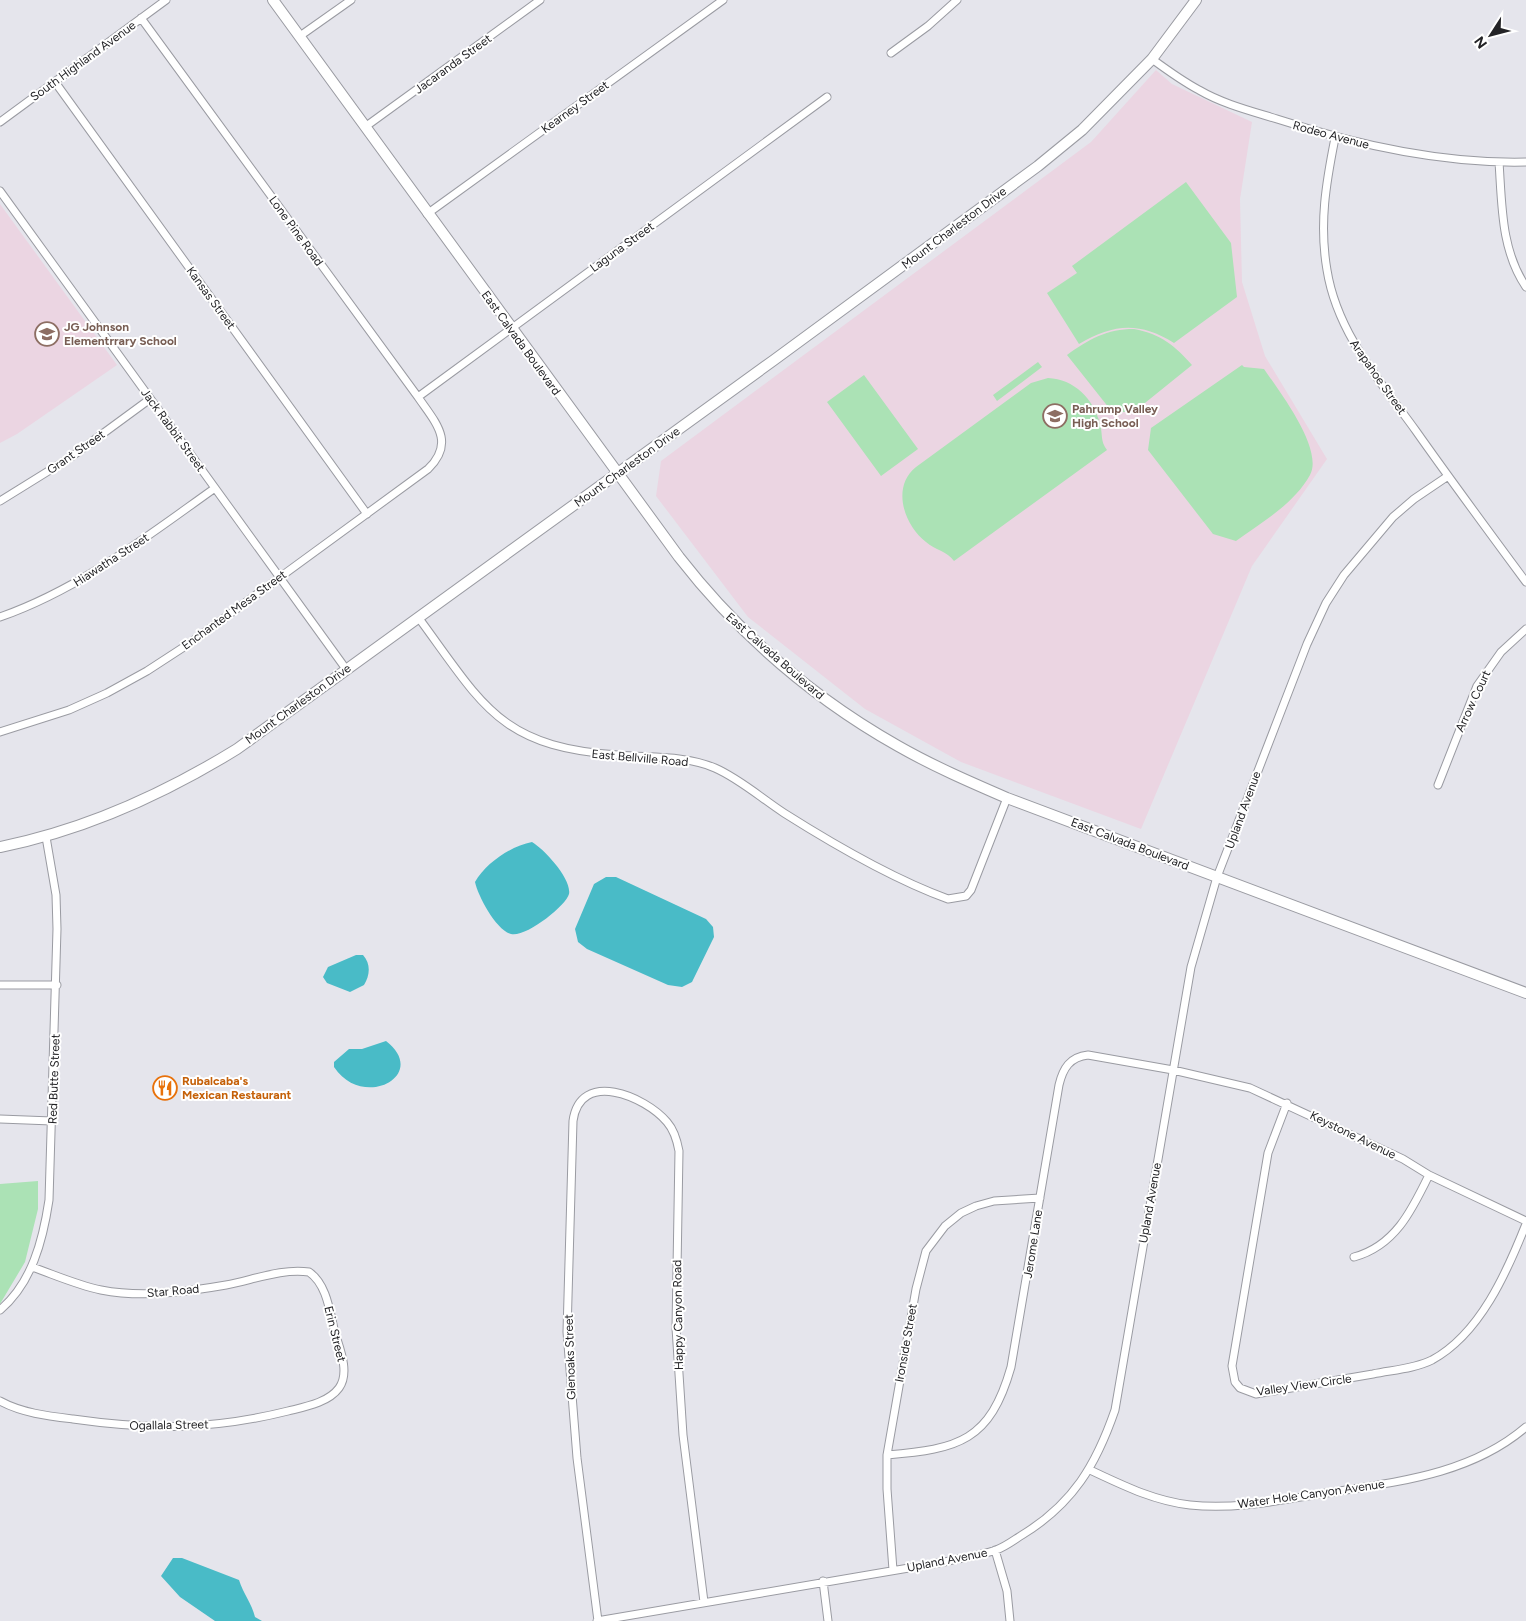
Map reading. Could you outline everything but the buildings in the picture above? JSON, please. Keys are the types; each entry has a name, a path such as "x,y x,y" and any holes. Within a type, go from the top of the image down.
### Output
{"main road":[{"name":"East Calvada Boulevard","path":"273,0 427,214 679,557 724,612 805,684 848,716 897,746 940,768 1007,798 1526,993"},
{"name":"Mount Charleston Drive","path":"0,847 46,836 116,812 197,773 237,749 1038,166 1082,130 1152,59 1196,0"}],"street":[{"name":"South Highland Avenue","path":"0,122 166,0"},
{"path":"300,36 351,0"},
{"name":"Jacaranda Street","path":"365,127 540,0"},
{"name":"Kearney Street","path":"427,214 723,0"},
{"path":"891,53 958,0"},
{"name":"Lone Pine Road","path":"141,18 418,397 438,426 443,448"},
{"name":"Rodeo Avenue","path":"1152,59 1173,75 1200,91 1237,107 1335,138 1398,151 1499,162 1526,162"},
{"name":"Kansas Street","path":"55,82 367,514"},
{"name":"Laguna Street","path":"418,397 827,97"},
{"name":"Arapahoe Street","path":"1335,138 1325,190 1323,216 1327,271 1334,300 1353,342 1526,582"},
{"path":"1499,162 1507,244 1514,266 1526,287"},
{"name":"Jack Rabbit Street","path":"0,191 346,669"},
{"name":"Grant Street","path":"0,501 71,457 150,399"},
{"name":"Enchanted Mesa Street","path":"0,732 68,710 107,693 147,672 428,469 437,461 443,448"},
{"name":"Upland Avenue","path":"597,1621 944,1562 995,1550 1052,1514 1073,1493 1090,1470 1103,1445 1115,1410 1191,967 1217,877 1307,644 1326,603 1349,569 1393,517 1414,499 1448,476"},
{"name":"Hiawatha Street","path":"0,617 62,591 89,576 215,488"},
{"name":"East Bellville Road","path":"418,617 487,708 516,730 536,740 580,753 673,759 714,767 738,780 843,849 948,899 966,896 971,890 1007,798"},
{"name":"Arrow Court","path":"1438,785 1477,686 1501,652 1526,629"},
{"name":"Red Butte Street","path":"0,1310 22,1284 32,1267 46,1224 57,984 56,895 46,836"},
{"path":"0,985 57,984"},
{"name":"Jerome Lane","path":"887,1455 931,1452 964,1440 979,1429 997,1406 1012,1367 1059,1085 1066,1065 1079,1056 1088,1055 1173,1070"},
{"name":"Keystone Avenue","path":"1173,1070 1228,1081 1287,1103 1403,1159 1429,1175 1526,1222"},
{"name":"Happy Canyon Road","path":"585,1096 599,1091 613,1092 638,1100 658,1112 676,1137 679,1150 676,1270 678,1358 683,1435 704,1602"},
{"name":"Glenoaks Street","path":"585,1096 574,1110 573,1121 567,1332 578,1468 597,1621"},
{"name":"Valley View Circle","path":"1287,1103 1268,1153 1232,1366 1235,1382 1247,1392 1256,1394 1413,1367 1440,1355 1464,1333 1478,1316 1515,1251 1526,1222"},
{"path":"0,1119 52,1121"},
{"path":"1354,1257 1371,1250 1401,1226 1411,1213 1429,1175"},
{"name":"Ironside Street","path":"893,1570 886,1489 887,1455 916,1289 930,1243 945,1226 962,1213 976,1206 994,1201 1040,1198"},
{"name":"Star Road","path":"32,1267 102,1290 137,1293 170,1293 300,1270 315,1276"},
{"name":"Erin Street","path":"315,1276 321,1284 343,1363 344,1377 335,1392"},
{"name":"Ogallala Street","path":"0,1401 25,1411 50,1416 125,1427 149,1428 224,1424 261,1418 307,1406 335,1392"},
{"name":"Water Hole Canyon Avenue","path":"1090,1470 1138,1492 1189,1505 1260,1504 1422,1477 1458,1467 1492,1451 1526,1427"},
{"path":"995,1550 1007,1591 1010,1621"},
{"path":"823,1582 828,1621"}],"shaded area":[{"name":"Pahrump Valley High School","path":"1156,70 1172,84 1252,122 1240,199 1242,282 1265,356 1327,459 1252,566 1141,829 961,762 865,709 748,617 656,496 661,461 1091,142"},
{"name":"JG Johnson Elementrrary School","path":"0,204 117,365 17,434 0,443"}],"green space":[{"path":"1186,182 1231,243 1237,297 1174,343 1149,331 1138,328 1126,328 1103,332 1079,344 1047,293 1077,273 1072,266"},
{"path":"1124,329 1134,329 1152,334 1167,342 1192,365 1135,411 1113,413 1067,355 1099,336"},
{"path":"1038,362 1042,367 997,401 993,395"},
{"path":"1242,365 1244,367 1264,369 1298,420 1306,436 1313,464 1310,475 1286,504 1236,541 1213,534 1148,450 1151,428"},
{"path":"864,375 918,449 881,476 827,402"},
{"path":"1048,378 1057,379 1074,386 1088,399 1097,415 1102,441 1107,450 954,561 948,555 926,542 912,526 903,506 902,495 908,475 916,467 1031,383"},
{"path":"38,1181 38,1209 25,1262 0,1304 0,1184"}],"water":[{"path":"532,842 550,858 562,873 569,888 569,894 561,906 544,920 526,931 511,934 499,926 494,919 484,904 475,882 486,868 500,856 516,847"},
{"path":"606,877 616,877 706,919 713,927 714,937 692,982 682,987 668,985 587,949 578,942 575,929 594,884"},
{"path":"356,955 363,955 366,958 368,977 364,985 350,992 327,983 323,977 328,967"},
{"path":"386,1041 398,1054 401,1066 397,1076 387,1083 375,1087 361,1086 346,1080 334,1067 334,1062 349,1049 362,1049"},
{"path":"173,1558 182,1558 239,1580 255,1617 262,1621 215,1621 180,1597 161,1576"}],"place":[{"name":"JG Johnson Elementrrary School","path":"47,334"},
{"name":"Pahrump Valley High School","path":"1055,416"},
{"name":"Rubalcaba's Mexican Restaurant","path":"165,1088"}]}
